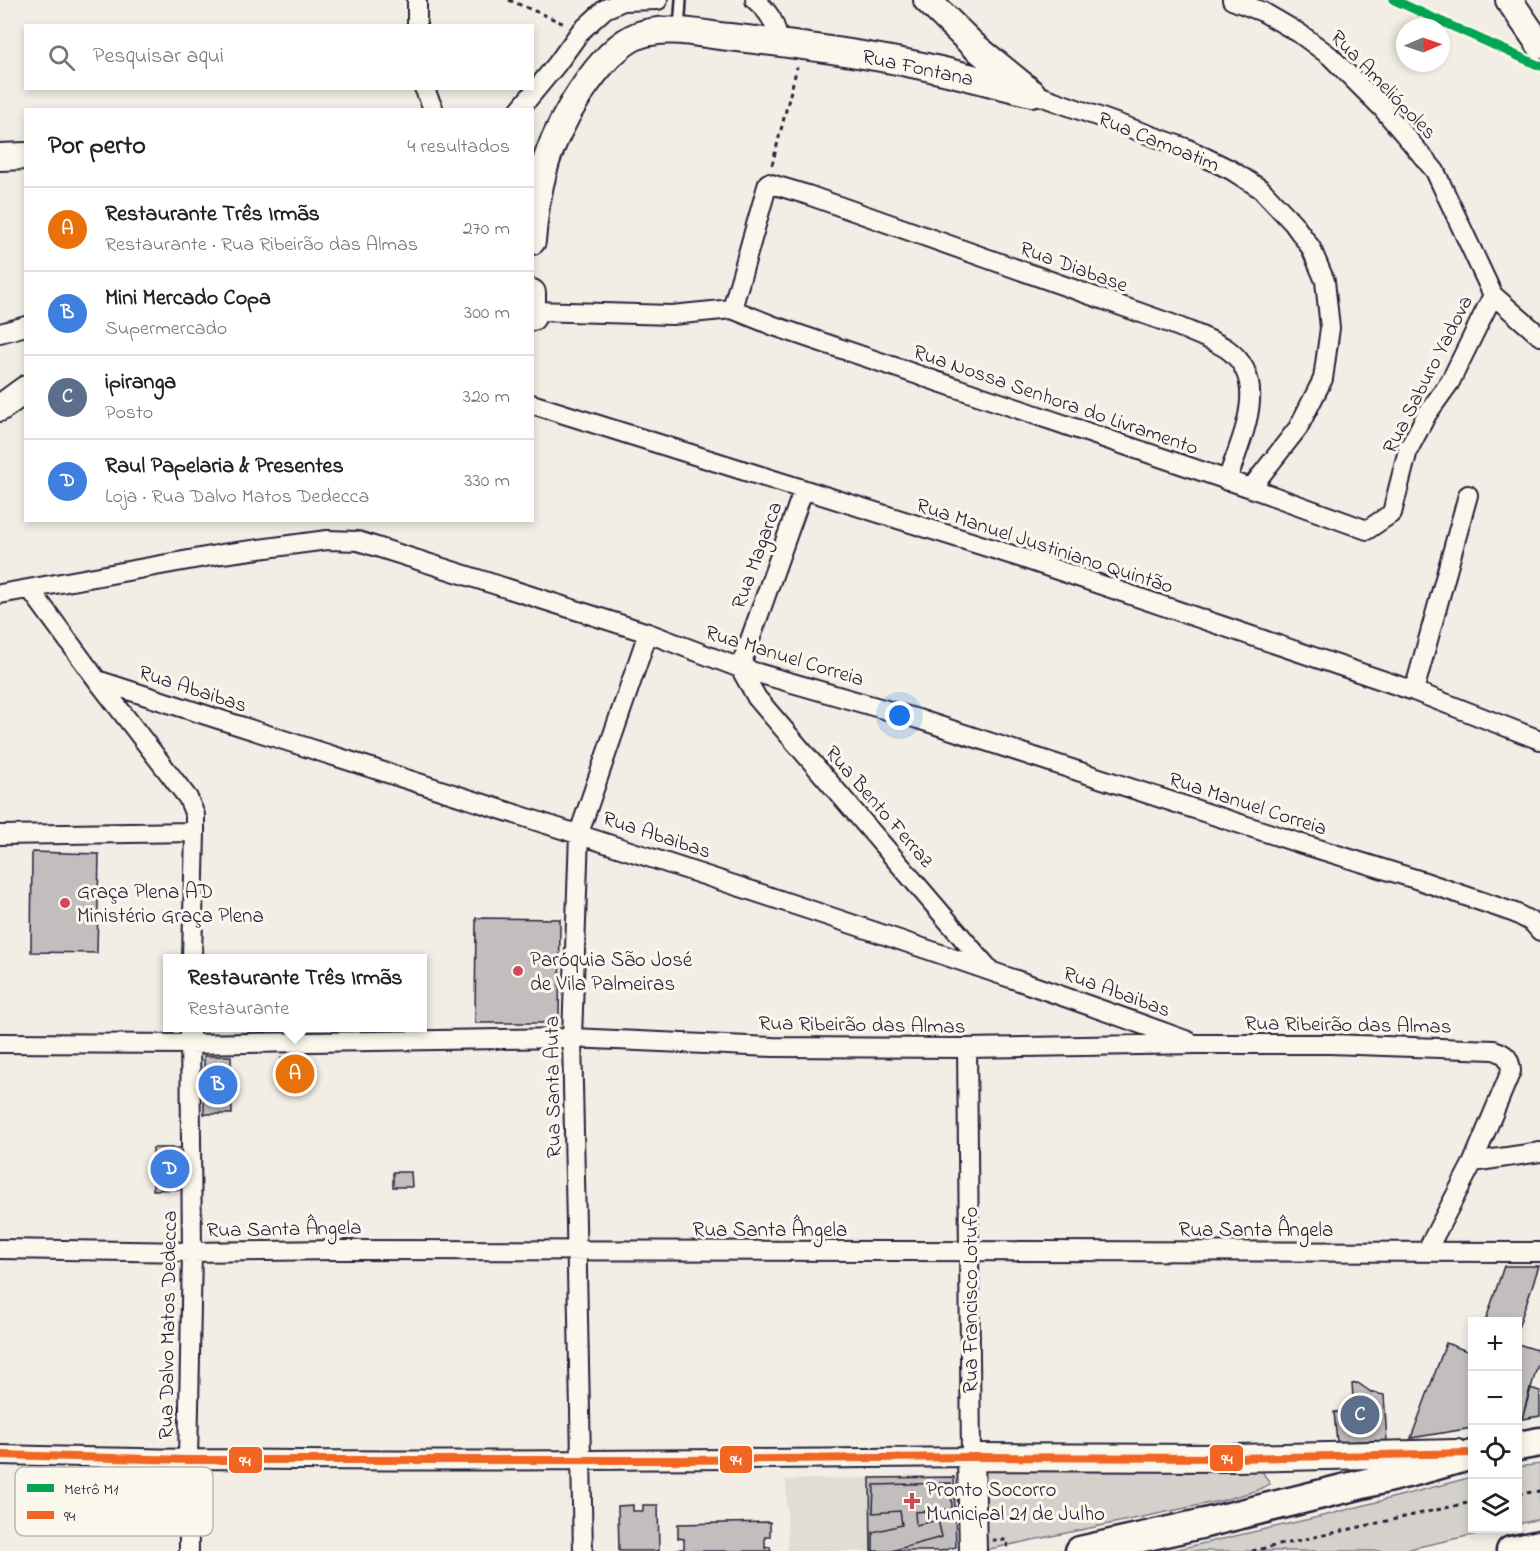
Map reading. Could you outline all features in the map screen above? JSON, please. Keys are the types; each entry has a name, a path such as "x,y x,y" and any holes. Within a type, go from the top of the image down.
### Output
{"main road":[{"path":"1522,1445 1540,1442"},
{"path":"1080,1551 1205,1523 1415,1471 1468,1455"},
{"path":"1511,1551 1540,1545"}],"street":[{"path":"417,0 417,24"},
{"path":"521,108 580,32 605,9 623,1 658,0"},
{"path":"755,0 768,11 790,44"},
{"name":"Rua Camoatim","path":"927,0 973,45 1032,93 1186,148 1231,170 1261,189 1293,223 1311,248 1324,281 1330,328 1323,379 1298,428 1251,488"},
{"name":"Rua Ameliópoles","path":"1232,0 1263,12 1330,56 1382,108 1435,171 1493,295"},
{"path":"1509,0 1540,45"},
{"name":"Rua Fontana","path":"534,212 544,166 566,116 593,75 618,46 639,35 665,30 790,44 918,65 1032,93"},
{"path":"425,90 433,108"},
{"path":"0,157 24,156"},
{"path":"534,307 672,315 732,309 768,183"},
{"name":"Rua Diabase","path":"768,183 1172,324 1227,349 1242,365 1250,383 1251,405 1227,481"},
{"path":"1493,295 1540,336"},
{"name":"Rua Saburo Yadova","path":"1366,530 1392,513 1408,450 1427,414 1449,382 1493,295"},
{"name":"Rua Nossa Senhora do Livramento","path":"732,309 774,326 1251,488 1366,530"},
{"path":"0,333 24,327"},
{"path":"0,408 24,390"},
{"name":"Rua Manuel Justiniano Quintão","path":"534,405 1022,558 1414,691 1540,740"},
{"name":"Rua Magarca","path":"740,668 803,491"},
{"path":"1414,691 1468,495"},
{"name":"Rua Manuel Correia","path":"0,594 222,554 343,540 357,541 648,633 740,668 918,719 1422,881 1515,914 1532,922 1540,931"},
{"path":"30,589 189,798 195,815 192,954"},
{"name":"Rua Santa Auta","path":"583,1551 572,1038 579,833 648,633"},
{"name":"Rua Bento Ferraz","path":"740,668 757,698 991,970"},
{"name":"Rua Abaibas","path":"97,680 579,833 991,970 1198,1044"},
{"path":"0,835 195,832"},
{"name":"Rua Ribeirão das Almas","path":"0,1043 190,1036 572,1038 772,1047 967,1048 1330,1044 1494,1050 1502,1053 1510,1062 1511,1071 1473,1162 1426,1252"},
{"name":"Rua Dalvo Matos Dedecca","path":"188,1467 192,1252 190,1036"},
{"name":"Rua Francisco Lotufo","path":"967,1048 973,1551"},
{"path":"1473,1162 1540,1152"},
{"name":"Rua Santa Ângela","path":"0,1249 192,1252 334,1250 1540,1252"},
{"path":"0,1455 188,1460 581,1460 1226,1458 1468,1454"},
{"name":"Rua Dalvo Matos Dedecca","path":"189,1536 189,1551"}],"lane":[{"path":"679,32 681,0"}],"path":[{"path":"509,0 580,32"},
{"path":"768,183 790,44"},
{"path":"1522,1493 1540,1491"},
{"path":"1252,1551 1468,1503"}],"shaded area":[{"path":"982,1463 1188,1472 1262,1471 1270,1484 1224,1500 985,1550"},
{"path":"1540,1464 1540,1519 1522,1523 1522,1479 1522,1466"},
{"path":"870,1478 871,1551 788,1551 786,1480"},
{"path":"1468,1478 1468,1533 1481,1533 1400,1551 1170,1551 1327,1515"}],"building":[{"name":"Graça Plena AD Ministério Graça Plena","path":"32,852 99,854 97,953 31,952"},
{"name":"Paróquia São José de Vila Palmeiras","path":"476,918 560,919 559,1023 475,1023"},
{"path":"204,1056 231,1056 232,1114 204,1114"},
{"path":"308,1057 309,1089 282,1089 281,1058"},
{"path":"153,1148 186,1148 187,1189 153,1190"},
{"path":"393,1172 411,1172 412,1187 393,1187"},
{"path":"1504,1266 1539,1266 1522,1317 1487,1317"},
{"path":"1446,1343 1468,1351 1468,1429 1411,1438"},
{"path":"1522,1345 1540,1351 1522,1419"},
{"path":"1358,1383 1371,1392 1384,1395 1387,1441 1337,1442 1334,1412 1354,1411 1352,1384"},
{"path":"1530,1388 1540,1391 1540,1416 1522,1419"},
{"name":"Pronto Socorro Municipal 21 de Julho","path":"954,1477 956,1547 941,1551 871,1551 870,1478"},
{"path":"951,1483 952,1509 915,1512 916,1525 938,1520 942,1537 891,1551 873,1551 873,1532 902,1525 900,1511 873,1513 874,1485"},
{"path":"633,1505 633,1511 643,1511 643,1505 658,1505 659,1551 619,1551 618,1506"},
{"path":"770,1522 770,1537 765,1537 765,1548 770,1547 771,1551 678,1551 678,1549 684,1549 684,1539 678,1538 678,1524"}],"metro line":[{"name":"M1","path":"1394,0 1540,66"}],"transit line":[{"name":"94","path":"0,1455 188,1460 680,1460 971,1457 1237,1458 1468,1453"}],"place":[{"name":"Graça Plena AD Ministério Graça Plena","path":"65,903"},
{"name":"Paróquia São José de Vila Palmeiras","path":"518,971"},
{"name":"Restaurante Três Irmãs","path":"295,1074"},
{"name":"Mini Mercado Copa","path":"218,1085"},
{"name":"Raul Papelaria & Presentes","path":"170,1169"},
{"name":"ipiranga","path":"1360,1415"},
{"name":"Pronto Socorro Municipal 21 de Julho","path":"912,1501"}]}
